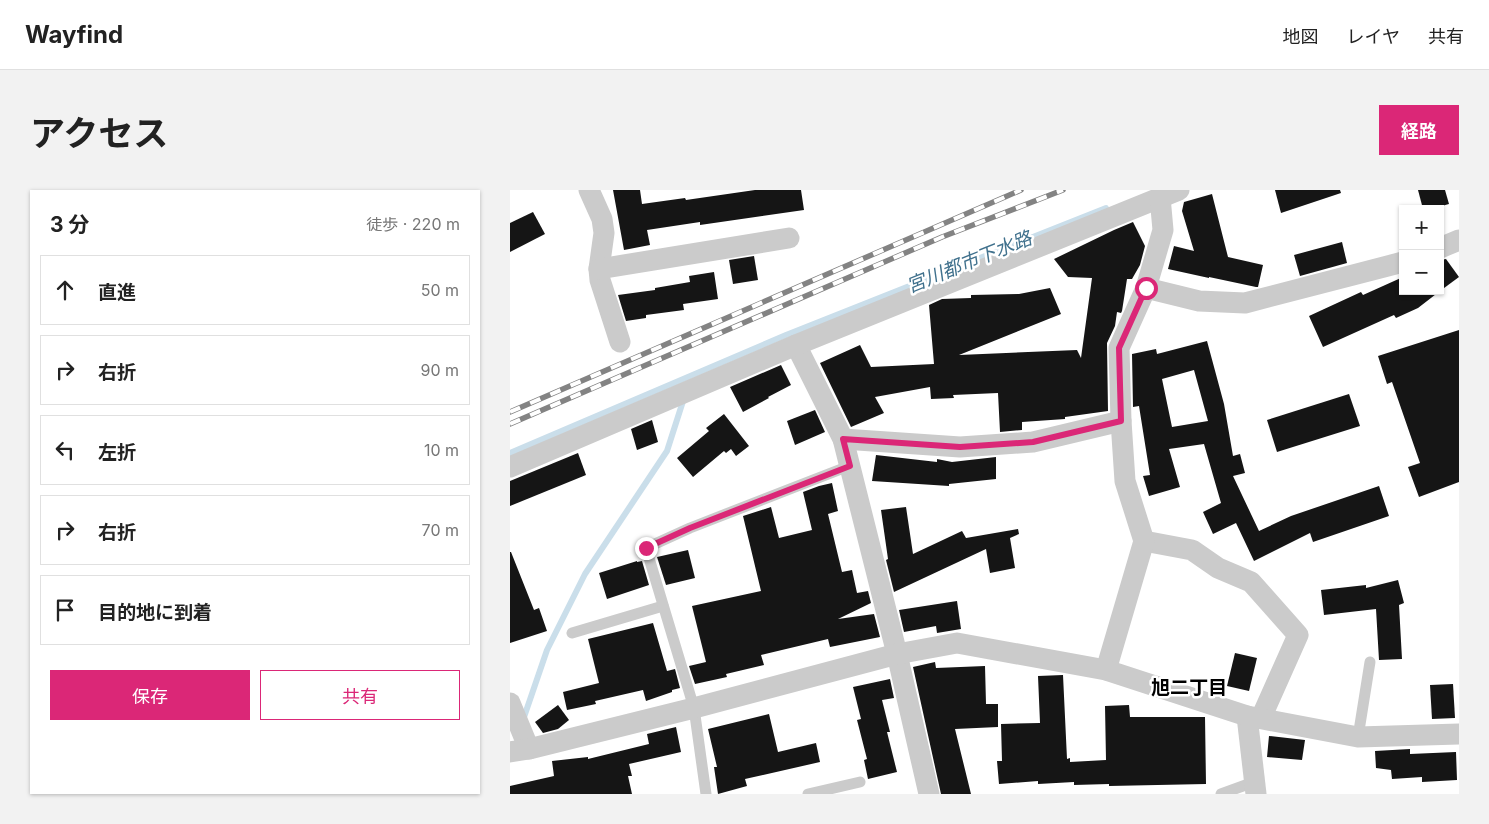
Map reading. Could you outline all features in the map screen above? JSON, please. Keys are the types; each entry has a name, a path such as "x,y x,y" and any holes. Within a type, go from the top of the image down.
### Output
{"street":[{"path":"589,190 602,219 604,234 598,269 600,280 620,342"},
{"path":"1106,670 1144,541 1125,481 1119,348 1146,288 1163,230 1170,194"},
{"path":"510,467 796,345 1170,194"},
{"path":"598,269 789,238"},
{"path":"1444,246 1459,240"},
{"path":"1146,288 1199,301 1245,303 1399,263"},
{"path":"796,345 843,439 930,794"},
{"path":"843,439 960,447 1024,443 1121,421"},
{"path":"1144,541 1192,550 1218,568 1250,582 1298,635 1254,717 1255,788"},
{"path":"510,703 519,751 694,708 897,654 957,643 1106,670 1254,717 1358,737 1459,734"}],"lane":[{"path":"706,794 694,708 646,548 690,528 850,466"},
{"path":"572,633 663,606"},
{"path":"1358,737 1370,662"},
{"path":"808,794 860,782"},
{"path":"1221,794 1255,788"}],"building":[{"path":"613,190 640,190 642,204 755,190 801,190 804,210 700,225 700,222 647,230 650,245 624,250"},
{"path":"1275,190 1340,190 1341,193 1281,213"},
{"path":"1418,190 1445,190 1449,204 1422,205"},
{"path":"1212,194 1228,257 1263,265 1258,287 1168,269 1174,246 1194,251 1182,211 1184,202"},
{"path":"533,212 545,234 510,252 510,223"},
{"path":"1133,222 1145,246 1140,265 1132,279 1127,279 1122,311 1121,313 1117,312 1115,326 1107,343 1108,411 1065,417 1065,419 1022,422 1022,430 1000,432 998,393 953,395 954,398 931,399 930,387 875,397 884,413 851,427 820,363 860,345 871,367 934,364 929,305 942,299 971,298 971,295 1019,294 1050,288 1061,314 959,355 1077,350 1081,358 1092,278 1068,277 1054,259"},
{"path":"1342,242 1347,263 1300,276 1294,255"},
{"path":"754,256 758,280 733,284 729,260"},
{"path":"1444,259 1446,259 1459,277 1444,288"},
{"path":"714,272 718,299 683,304 684,310 646,315 646,318 626,321 618,295 655,290 655,288 690,282 689,276"},
{"path":"1399,279 1399,295 1435,295 1418,308 1396,318 1394,315 1323,347 1309,316 1361,292 1363,295"},
{"path":"1459,330 1459,482 1419,497 1408,467 1420,463 1392,382 1387,384 1378,356"},
{"path":"1207,341 1224,404 1233,456 1240,454 1245,473 1233,476 1259,531 1291,516 1379,486 1389,516 1313,542 1310,533 1254,561 1236,523 1213,534 1203,512 1221,503 1204,444 1169,449 1180,487 1149,496 1143,476 1150,475 1139,406 1133,407 1132,354 1156,349 1157,354","holes":["1194,370 1208,421 1172,427 1162,379"]},
{"path":"781,365 791,385 743,412 730,387"},
{"path":"1349,394 1360,426 1277,452 1267,420"},
{"path":"815,410 825,432 795,445 787,421"},
{"path":"724,414 749,446 736,456 731,449 726,453 724,451 693,477 677,458 709,431 706,428"},
{"path":"652,420 658,442 637,450 631,429"},
{"path":"578,453 586,475 510,506 510,481"},
{"path":"876,455 937,462 937,459 952,462 996,457 996,479 949,484 949,486 872,481"},
{"path":"832,483 838,511 828,514 842,572 852,570 857,593 868,591 871,603 838,619 874,614 880,637 830,647 828,639 761,655 764,665 726,674 727,677 695,684 689,666 706,662 692,606 761,591 743,516 771,507 779,538 812,530 803,492"},
{"path":"906,507 913,554 962,531 966,538 1018,529 1019,534 1010,538 1015,568 990,573 986,549 894,592 886,560 888,559 881,510"},
{"path":"688,550 695,578 666,585 657,557"},
{"path":"510,552 534,610 539,608 547,631 510,643"},
{"path":"642,561 649,585 607,599 599,573"},
{"path":"1398,580 1404,603 1399,605 1402,659 1379,660 1376,609 1324,615 1321,590 1366,585 1366,588"},
{"path":"957,601 961,629 937,633 936,626 904,632 899,610"},
{"path":"653,623 667,671 675,669 680,688 646,701 643,690 595,701 596,704 567,710 563,692 599,683 588,639"},
{"path":"1235,653 1257,658 1249,691 1227,686"},
{"path":"935,662 936,668 985,666 986,704 998,704 998,727 955,729 971,794 941,794 913,667"},
{"path":"1063,675 1067,759 1070,758 1070,762 1106,760 1105,706 1129,705 1130,717 1205,717 1206,784 1109,786 1109,784 1074,785 1074,782 1038,784 1038,781 999,784 997,761 1002,761 1001,724 1040,723 1038,676"},
{"path":"890,679 894,698 882,700 890,732 887,732 897,772 868,779 864,760 867,759 857,720 861,719 853,687"},
{"path":"1453,684 1455,718 1432,719 1430,685"},
{"path":"558,705 569,720 558,729 543,733 535,722"},
{"path":"769,714 778,752 816,743 820,762 745,779 747,786 718,794 714,767 717,767 708,729"},
{"path":"676,727 681,752 629,764 632,776 628,776 632,794 510,794 510,786 554,776 552,761 588,757 588,759 649,744 647,734"},
{"path":"1269,736 1305,740 1302,760 1267,757"},
{"path":"1410,749 1410,754 1456,752 1457,780 1422,782 1422,777 1392,779 1391,770 1376,768 1375,751"}],"waterway":[{"name":"宮川都市下水路","path":"510,453 786,335 1106,208"},
{"path":"523,720 547,650 585,574 667,451 684,398"}],"railway":[{"path":"510,412 1021,190"},
{"path":"510,424 942,237 1063,190"}],"district":[{"name":"旭二丁目","path":"1189,687"}],"route":[{"path":"646,548 690,528 850,466 843,439 960,447 1033,442 1121,421 1119,348 1146,288"}]}
